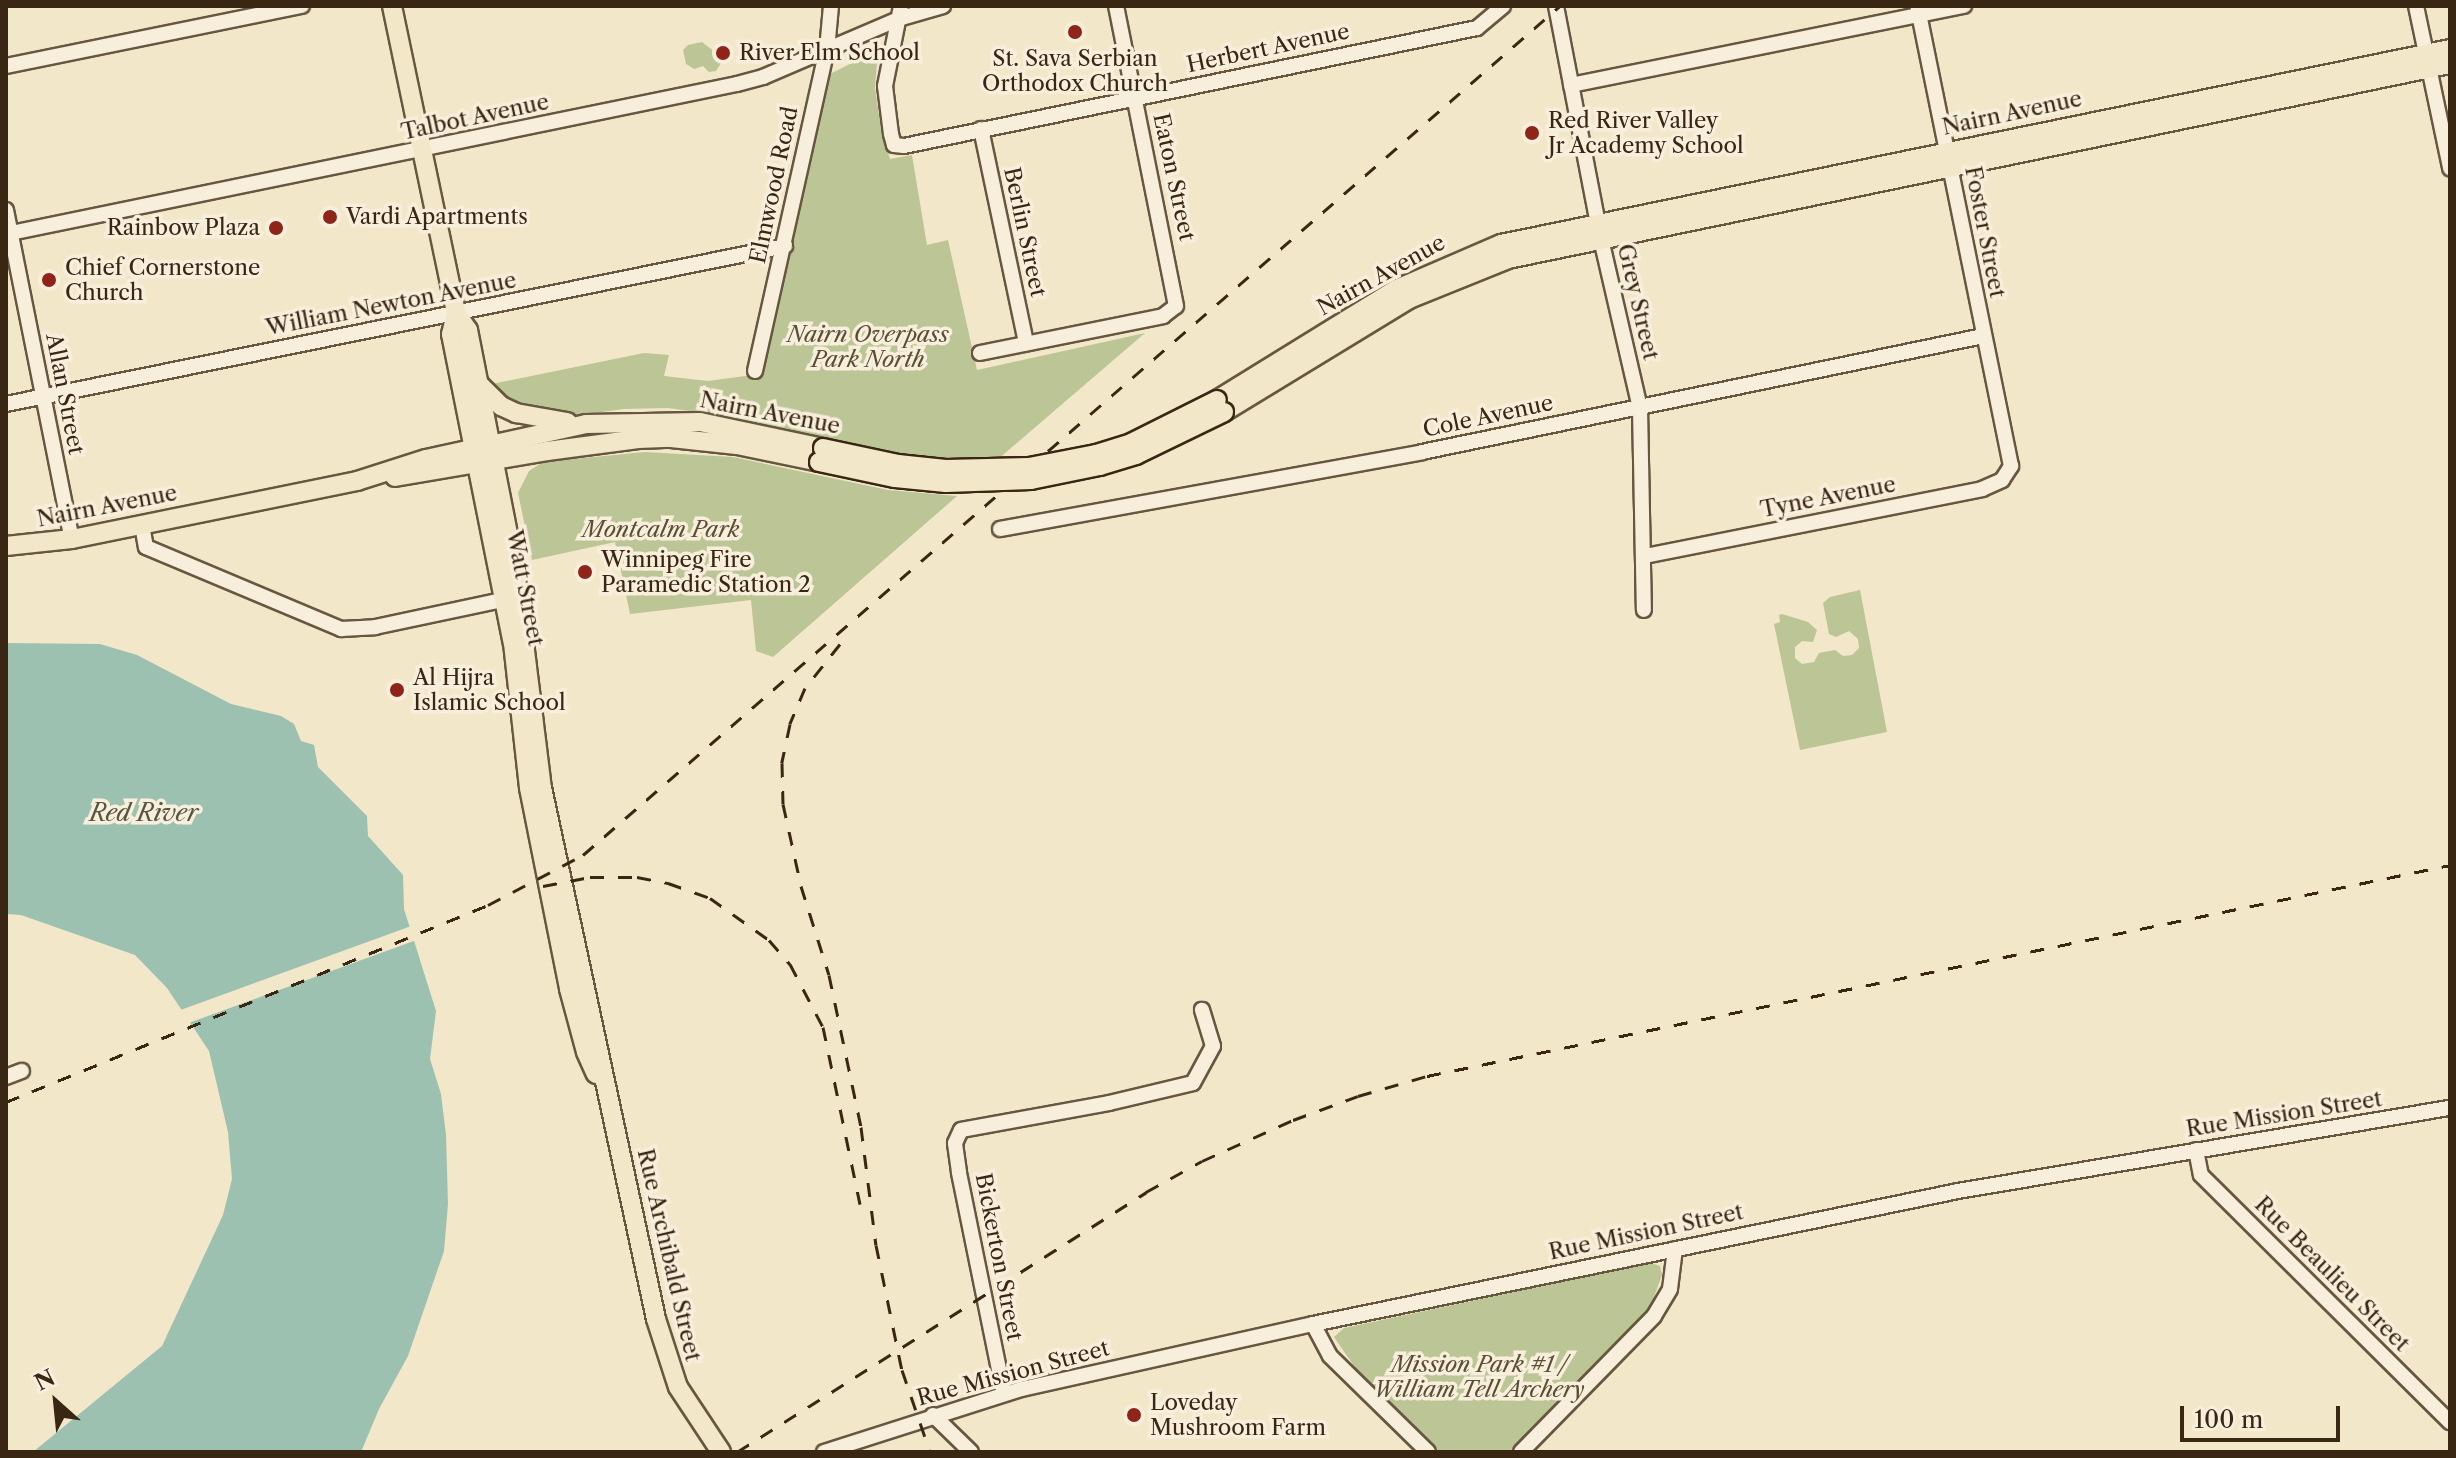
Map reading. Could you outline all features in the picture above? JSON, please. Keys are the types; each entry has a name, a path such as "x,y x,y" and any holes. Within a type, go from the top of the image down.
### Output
{"main road":[{"name":"Watt Street","path":"392,6 456,313 468,330 478,382 483,455 504,511 529,788 552,870"},
{"name":"Nairn Avenue","path":"2052,138 2129,130 2228,103 2427,61 2450,49"},
{"name":"Nairn Avenue","path":"2427,61 2450,64"},
{"name":"Nairn Avenue","path":"1600,230 1735,195 1823,184 2052,138 2143,110 2228,103"},
{"path":"2129,130 2143,110"},
{"name":"Nairn Avenue","path":"483,455 671,438 946,469 1029,467 1072,460 1131,443 1221,406 1377,300 1435,270 1501,244 1720,214 1823,184"},
{"path":"1720,214 1735,195"},
{"name":"Watt Street","path":"456,313 451,334 483,455 512,598"},
{"path":"478,382 501,406 531,419 586,424"},
{"name":"Nairn Avenue","path":"6,546 72,539 483,455 586,424 700,422 821,455"},
{"path":"504,511 508,484 518,466 547,451"},
{"name":"Rue Archibald Street","path":"552,870 610,1103 665,1356 690,1411 721,1452"}],"street":[{"path":"6,66 302,6"},
{"name":"Elmwood Road","path":"755,371 827,50 831,6"},
{"name":"Talbot Avenue","path":"8,234 737,84 827,50 900,13 943,6"},
{"name":"Eaton Street","path":"1026,343 1163,316 1175,309 1176,300 1116,6"},
{"name":"Herbert Avenue","path":"900,13 885,86 894,145 1477,28 1503,6"},
{"name":"Grey Street","path":"1556,6 1600,230 1640,408 1644,610"},
{"path":"1571,85 1918,11 1964,6"},
{"path":"2416,6 2450,168"},
{"name":"Foster Street","path":"1918,11 2011,466"},
{"name":"Berlin Street","path":"981,129 1026,343"},
{"name":"Allan Street","path":"6,210 8,234 72,539"},
{"name":"William Newton Avenue","path":"6,404 785,246"},
{"name":"Cole Avenue","path":"1000,529 1422,452 1983,336"},
{"path":"980,353 1026,343"},
{"name":"Tyne Avenue","path":"1645,556 1982,489 2002,480 2011,466"},
{"path":"142,525 146,547 341,629 375,627 512,598"},
{"name":"Bickerton Street","path":"1004,1394 959,1172 955,1143 961,1130 1109,1103 1193,1083 1213,1046 1202,1010"},
{"path":"6,1077 22,1071"},
{"name":"Rue Mission Street","path":"824,1452 1004,1394 1313,1324 1973,1188 2450,1108"},
{"name":"Rue Beaulieu Street","path":"2196,1150 2201,1175 2450,1422"},
{"path":"1521,1452 1654,1316 1670,1289 1675,1249"},
{"path":"1313,1324 1330,1356 1428,1452"},
{"path":"933,1415 971,1452"},
{"name":"Rue Mission Street","path":"848,1452 860,1440"}],"green space":[{"path":"702,42 720,56 721,63 716,71 709,72 703,66 694,69 686,64 683,50 688,45"},
{"name":"Nairn Overpass Park North","path":"878,50 875,88 881,129 890,159 912,155 927,245 948,240 977,370 1145,333 997,460 913,458 712,414 668,408 624,409 579,415 546,413 499,395 492,384 644,353 669,355 664,376 708,381 760,374 828,75"},
{"name":"Montcalm Park","path":"645,452 733,457 888,490 957,496 773,657 756,651 751,600 630,614 615,542 532,560 518,493 529,471 543,462"},
{"path":"1860,590 1887,732 1800,750 1774,624 1780,622 1779,615 1782,614 1808,622 1817,630 1813,642 1802,641 1795,647 1795,658 1802,664 1814,662 1819,653 1835,650 1843,656 1852,655 1859,648 1858,639 1849,631 1836,637 1829,634 1823,603 1830,597"},
{"name":"Mission Park #1 / William Tell Archery","path":"1651,1263 1660,1266 1662,1275 1650,1308 1511,1452 1439,1452 1361,1376 1334,1337 1344,1328"}],"water":[{"name":"Red River","path":"6,643 100,644 137,655 231,704 281,716 294,724 301,741 314,745 318,767 367,816 368,836 403,875 404,909 436,1011 430,1059 441,1094 448,1204 444,1251 408,1356 379,1409 361,1452 33,1452 162,1346 223,1215 232,1179 228,1132 209,1051 167,988 135,955 21,915 6,914"}],"pier":[{"path":"414,925 419,939 185,1024 180,1010"}],"railway":[{"path":"6,1102 488,905 583,855 1560,6"},
{"path":"840,644 805,688 790,724 782,763 783,804 801,886 829,975 861,1127 876,1245 902,1370 930,1452"},
{"path":"737,1452 1146,1192 1202,1161 1293,1120 1358,1096 1427,1076 2450,865"},
{"path":"543,886 590,877 637,877 668,883 710,898 769,940 790,964 823,1027 860,1204"}],"place":[{"name":"St. Sava Serbian Orthodox Church","path":"1075,32"},
{"name":"River Elm School","path":"723,53"},
{"name":"Red River Valley Jr Academy School","path":"1532,133"},
{"name":"Vardi Apartments","path":"330,217"},
{"name":"Rainbow Plaza","path":"276,228"},
{"name":"Chief Cornerstone Church","path":"49,280"},
{"name":"Winnipeg Fire Paramedic Station 2","path":"585,572"},
{"name":"Al Hijra Islamic School","path":"397,690"},
{"name":"Loveday Mushroom Farm","path":"1134,1415"}]}
